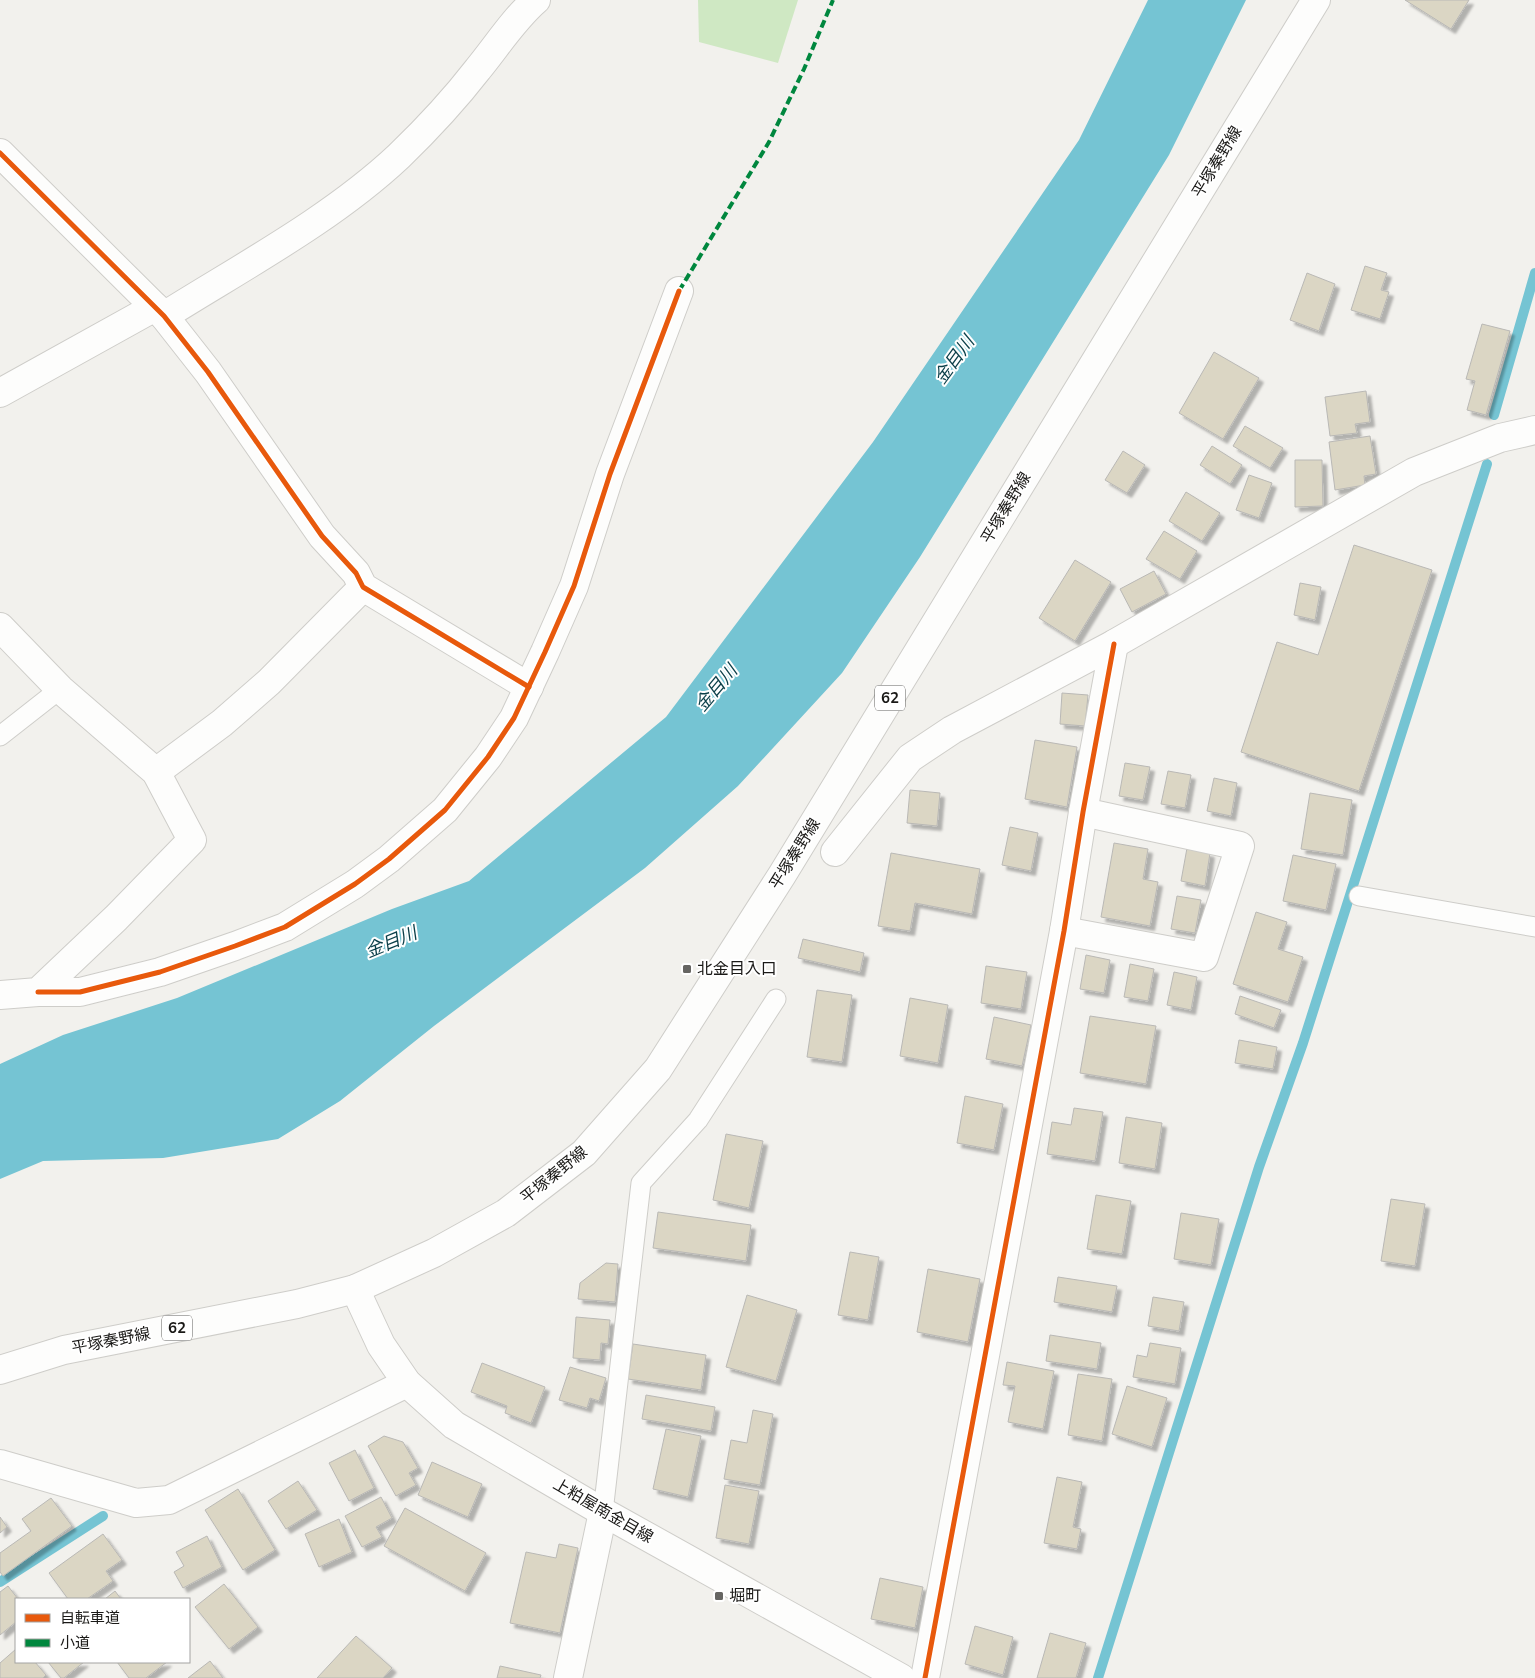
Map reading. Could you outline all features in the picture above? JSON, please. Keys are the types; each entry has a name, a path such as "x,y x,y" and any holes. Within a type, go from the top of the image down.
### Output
{"street":[{"path":"0,393 160,311 316,221 367,183 426,128 478,70 505,33 536,0"},
{"name":"平塚秦野線","path":"0,1370 64,1350 297,1304 355,1289 434,1253 506,1213 584,1154 658,1069 782,875 1316,0"},
{"path":"0,153 160,311 208,372 322,536 356,572 363,587 529,687"},
{"path":"0,995 38,992 80,992 160,972 260,937 300,918 354,884 389,859 445,810 488,757 514,718 529,687 574,586 610,474 679,291"},
{"path":"835,852 910,758 952,730 1114,644 1414,472 1500,438 1535,430"},
{"path":"156,772 222,723 269,682 363,587"},
{"path":"0,626 60,689 156,772 192,840 116,918 38,992"},
{"path":"925,1678 1064,930 1083,812 1114,644"},
{"path":"1064,930 1204,957 1240,846 1083,812"},
{"name":"上粕屋南金目線","path":"355,1289 381,1345 407,1383 454,1425 603,1512 901,1678"},
{"path":"0,1464 136,1503 169,1500 407,1383"},
{"path":"568,1678 603,1512"}],"lane":[{"path":"0,736 60,689"},
{"path":"1359,896 1535,927"},
{"path":"603,1512 641,1183 698,1120 776,999"}],"green space":[{"path":"698,0 798,0 778,63 699,42"}],"water":[{"name":"金目川","path":"1148,0 1246,0 1169,155 920,557 842,673 738,786 645,868 434,1026 340,1101 278,1139 163,1158 43,1161 0,1179 0,1064 63,1035 177,998 392,909 469,881 666,717 873,442 1079,140"}],"building":[{"path":"1405,0 1469,0 1451,29"},
{"path":"1365,266 1387,273 1381,290 1389,292 1380,319 1351,310"},
{"path":"1307,273 1335,284 1319,331 1290,320"},
{"path":"1482,324 1510,331 1486,415 1467,410 1475,381 1466,379"},
{"path":"1214,352 1259,378 1223,439 1179,413"},
{"path":"1366,391 1370,422 1355,424 1357,433 1330,436 1325,397"},
{"path":"1245,426 1283,448 1270,468 1233,446"},
{"path":"1370,436 1376,474 1364,476 1365,485 1335,490 1329,442"},
{"path":"1212,446 1242,465 1230,484 1200,465"},
{"path":"1123,451 1145,465 1127,493 1105,480"},
{"path":"1295,460 1322,460 1323,506 1295,507"},
{"path":"1249,475 1272,483 1259,518 1236,510"},
{"path":"1186,492 1220,513 1202,541 1169,521"},
{"path":"1164,531 1197,551 1180,579 1146,559"},
{"path":"1354,545 1432,570 1359,791 1241,752 1277,642 1318,655"},
{"path":"1075,560 1111,582 1075,641 1039,618"},
{"path":"1154,571 1166,594 1132,612 1120,589"},
{"path":"1300,583 1321,587 1315,620 1294,615"},
{"path":"1062,693 1088,695 1085,726 1060,724"},
{"path":"1035,740 1077,747 1067,807 1025,799"},
{"path":"1125,763 1150,767 1143,800 1119,796"},
{"path":"1168,771 1191,775 1185,808 1161,804"},
{"path":"1214,778 1237,783 1231,816 1207,811"},
{"path":"910,790 940,793 937,826 907,823"},
{"path":"1310,793 1352,800 1343,855 1301,849"},
{"path":"1010,827 1038,833 1031,871 1002,865"},
{"path":"1114,843 1148,849 1143,879 1158,882 1150,926 1101,917"},
{"path":"1187,848 1210,853 1205,886 1181,881"},
{"path":"891,853 980,869 972,914 915,903 910,931 878,926"},
{"path":"1293,855 1336,864 1326,910 1283,901"},
{"path":"1177,896 1201,900 1195,933 1171,929"},
{"path":"1256,912 1287,922 1278,949 1303,957 1288,1002 1233,984"},
{"path":"803,939 864,953 860,972 798,958"},
{"path":"1086,955 1110,960 1104,993 1080,989"},
{"path":"1130,964 1154,969 1148,1001 1124,997"},
{"path":"986,966 1027,972 1021,1009 981,1003"},
{"path":"1174,972 1197,977 1191,1010 1167,1005"},
{"path":"817,990 852,995 842,1062 807,1057"},
{"path":"1240,996 1281,1010 1274,1028 1235,1014"},
{"path":"910,998 948,1005 938,1063 900,1056"},
{"path":"1090,1016 1156,1026 1146,1084 1080,1073"},
{"path":"994,1017 1031,1025 1022,1066 986,1059"},
{"path":"1239,1040 1277,1047 1273,1069 1235,1063"},
{"path":"965,1096 1003,1104 994,1150 957,1143"},
{"path":"1074,1108 1103,1112 1095,1161 1047,1154 1052,1122 1071,1125"},
{"path":"1126,1117 1162,1123 1155,1169 1119,1163"},
{"path":"726,1134 763,1141 749,1208 713,1200"},
{"path":"1096,1195 1131,1201 1122,1254 1087,1249"},
{"path":"1391,1199 1425,1204 1415,1266 1381,1261"},
{"path":"658,1212 751,1225 746,1261 653,1248"},
{"path":"1181,1213 1219,1219 1211,1265 1174,1259"},
{"path":"850,1252 879,1257 868,1320 838,1315"},
{"path":"606,1263 618,1264 615,1302 578,1299 580,1283"},
{"path":"928,1269 980,1279 968,1342 917,1332"},
{"path":"1058,1277 1117,1286 1112,1312 1054,1302"},
{"path":"747,1295 797,1310 776,1381 726,1367"},
{"path":"1153,1297 1184,1302 1179,1331 1148,1326"},
{"path":"576,1317 610,1320 608,1344 601,1343 600,1360 573,1358"},
{"path":"1050,1335 1101,1343 1097,1369 1046,1361"},
{"path":"1150,1343 1181,1348 1175,1384 1133,1377 1137,1355 1147,1357"},
{"path":"633,1344 706,1355 701,1390 628,1379"},
{"path":"1007,1362 1054,1371 1043,1429 1008,1422 1015,1386 1003,1385"},
{"path":"482,1363 545,1387 531,1423 505,1413 507,1406 471,1392"},
{"path":"570,1367 606,1378 599,1401 590,1398 587,1408 559,1400"},
{"path":"1078,1374 1112,1379 1102,1441 1068,1435"},
{"path":"1127,1386 1167,1398 1152,1447 1112,1434"},
{"path":"646,1395 715,1407 711,1431 642,1419"},
{"path":"753,1410 773,1414 760,1485 724,1479 731,1440 747,1443"},
{"path":"666,1429 701,1436 688,1497 653,1489"},
{"path":"384,1436 403,1442 418,1468 409,1473 416,1485 396,1496 368,1446"},
{"path":"355,1450 374,1488 349,1501 329,1463"},
{"path":"432,1462 482,1484 468,1517 418,1495"},
{"path":"1057,1477 1082,1482 1073,1527 1081,1529 1077,1549 1044,1543"},
{"path":"298,1481 317,1510 286,1529 268,1501"},
{"path":"725,1485 759,1491 749,1544 716,1538"},
{"path":"238,1489 275,1550 243,1570 205,1510"},
{"path":"381,1497 392,1518 376,1527 382,1537 362,1547 345,1516"},
{"path":"51,1498 72,1526 3,1576 0,1572 0,1553 31,1531 22,1519"},
{"path":"405,1508 486,1553 465,1591 384,1546"},
{"path":"0,1517 7,1527 0,1533"},
{"path":"339,1519 352,1552 319,1567 305,1534"},
{"path":"103,1534 122,1560 106,1571 113,1581 88,1598 67,1598 49,1573"},
{"path":"207,1536 222,1567 183,1588 174,1572 184,1566 176,1552"},
{"path":"559,1544 578,1548 560,1633 510,1623 526,1552 556,1558"},
{"path":"880,1578 923,1587 915,1628 871,1619"},
{"path":"224,1584 258,1627 229,1649 195,1607"},
{"path":"8,1586 17,1598 15,1598 15,1623 0,1635 0,1592"},
{"path":"115,1591 120,1598 106,1598"},
{"path":"975,1626 1013,1637 1003,1675 965,1664"},
{"path":"1050,1633 1086,1643 1076,1678 1037,1678"},
{"path":"356,1636 392,1668 383,1678 317,1678"},
{"path":"15,1650 15,1663 36,1663 46,1675 43,1678 0,1678 0,1663"},
{"path":"210,1661 223,1678 188,1678"},
{"path":"49,1663 83,1663 64,1678 61,1678"},
{"path":"118,1663 166,1663 146,1678 129,1678"},
{"path":"500,1666 541,1675 540,1678 497,1678"}],"waterway":[{"path":"1494,415 1535,273"},
{"path":"1098,1678 1259,1167 1303,1043 1487,464"},
{"path":"0,1582 103,1516"}],"marked path":[{"path":"679,291 769,142 804,69 833,0"}],"cycle path":[{"path":"0,153 164,316 208,372 322,536 356,573 363,587 529,687"},
{"path":"38,992 80,992 160,972 285,927 355,884 389,859 445,810 488,757 514,718 545,652 574,586 610,474 679,291"},
{"path":"925,1678 1064,931 1083,812 1114,644"}],"place":[{"name":"北金目入口","path":"687,969"},
{"name":"堀町","path":"719,1596"}]}
